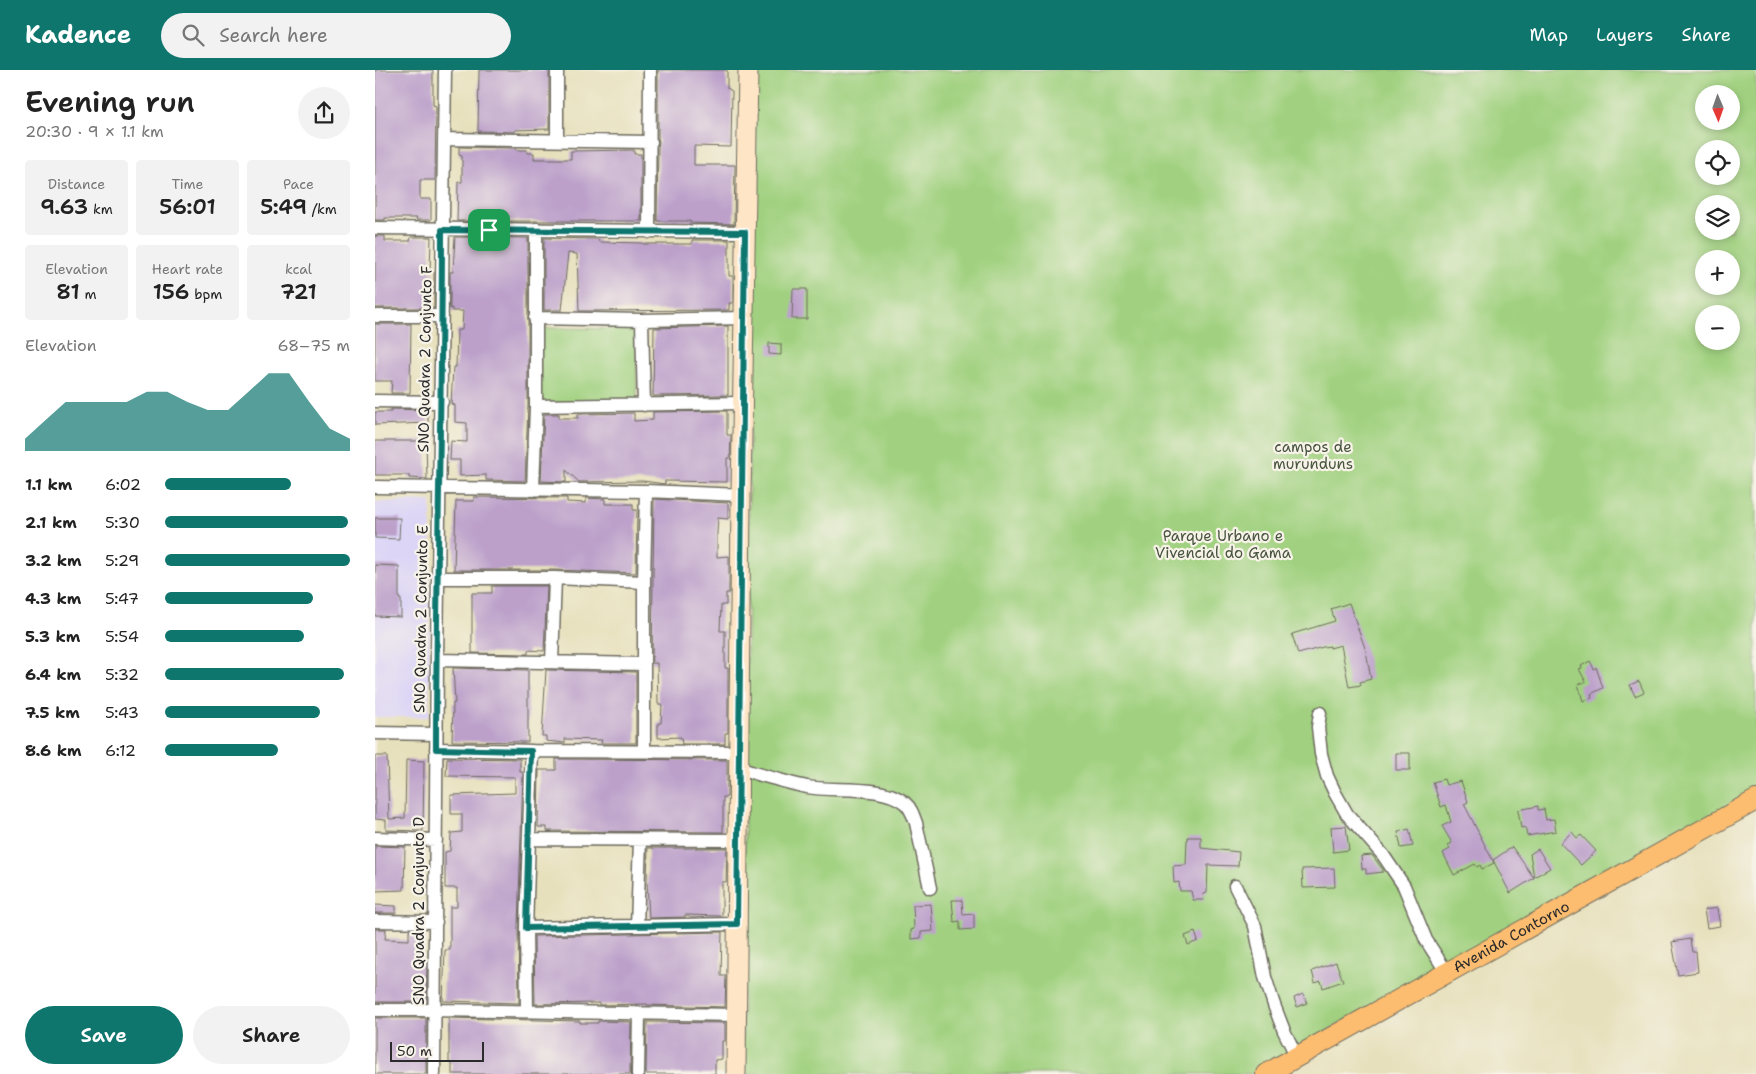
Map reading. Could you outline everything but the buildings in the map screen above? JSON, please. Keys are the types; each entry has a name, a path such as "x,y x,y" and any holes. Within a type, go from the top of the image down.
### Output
{"main road":[{"name":"Avenida Contorno","path":"1267,1074 1756,800"}],"street":[{"name":"SNO Quadra 2 Conjunto F","path":"439,489 442,402 442,230 445,70"},
{"path":"557,70 557,140"},
{"path":"649,232 650,70"},
{"path":"736,1074 741,495 748,70"},
{"path":"445,139 651,142"},
{"path":"375,228 745,232"},
{"path":"533,490 536,406 536,230"},
{"path":"375,316 442,316"},
{"path":"535,318 642,320 744,318"},
{"path":"642,320 644,404"},
{"path":"375,401 442,402"},
{"path":"536,406 743,403"},
{"path":"375,488 646,491 741,495"},
{"name":"SNO Quadra 2 Conjunto E","path":"436,749 439,489"},
{"path":"644,751 643,664 646,491"},
{"path":"439,578 555,578 644,582"},
{"path":"552,662 555,578"},
{"path":"437,660 643,664"},
{"path":"1320,713 1321,754 1327,776 1335,793 1347,814 1383,855 1404,886 1426,940 1447,973"},
{"path":"375,733 436,734"},
{"path":"436,749 644,751 740,760 806,787 854,790 895,797 903,802 913,813 929,888"},
{"name":"SNO Quadra 2 Conjunto D","path":"434,1074 436,749"},
{"path":"527,1011 526,928 531,751"},
{"path":"375,838 435,840"},
{"path":"529,839 738,840"},
{"path":"637,926 640,840"},
{"path":"1235,886 1255,926 1265,977 1284,1031 1297,1057"},
{"path":"375,921 436,922"},
{"path":"526,928 737,924"},
{"path":"375,1010 737,1015"},
{"path":"639,1014 639,1074"}],"shaded area":[{"path":"431,501 429,717 375,717 375,502"}],"green space":[{"name":"Parque Urbano e Vivencial do Gama","path":"754,70 1756,70 1756,789 1250,1074 742,1074"},
{"path":"539,328 636,329 637,402 540,403"}],"route":[{"path":"442,230 489,230 745,232 737,924 526,928 531,751 436,749 442,402 442,230"}],"park label":[{"name":"campos de murunduns","path":"1313,456"}]}
